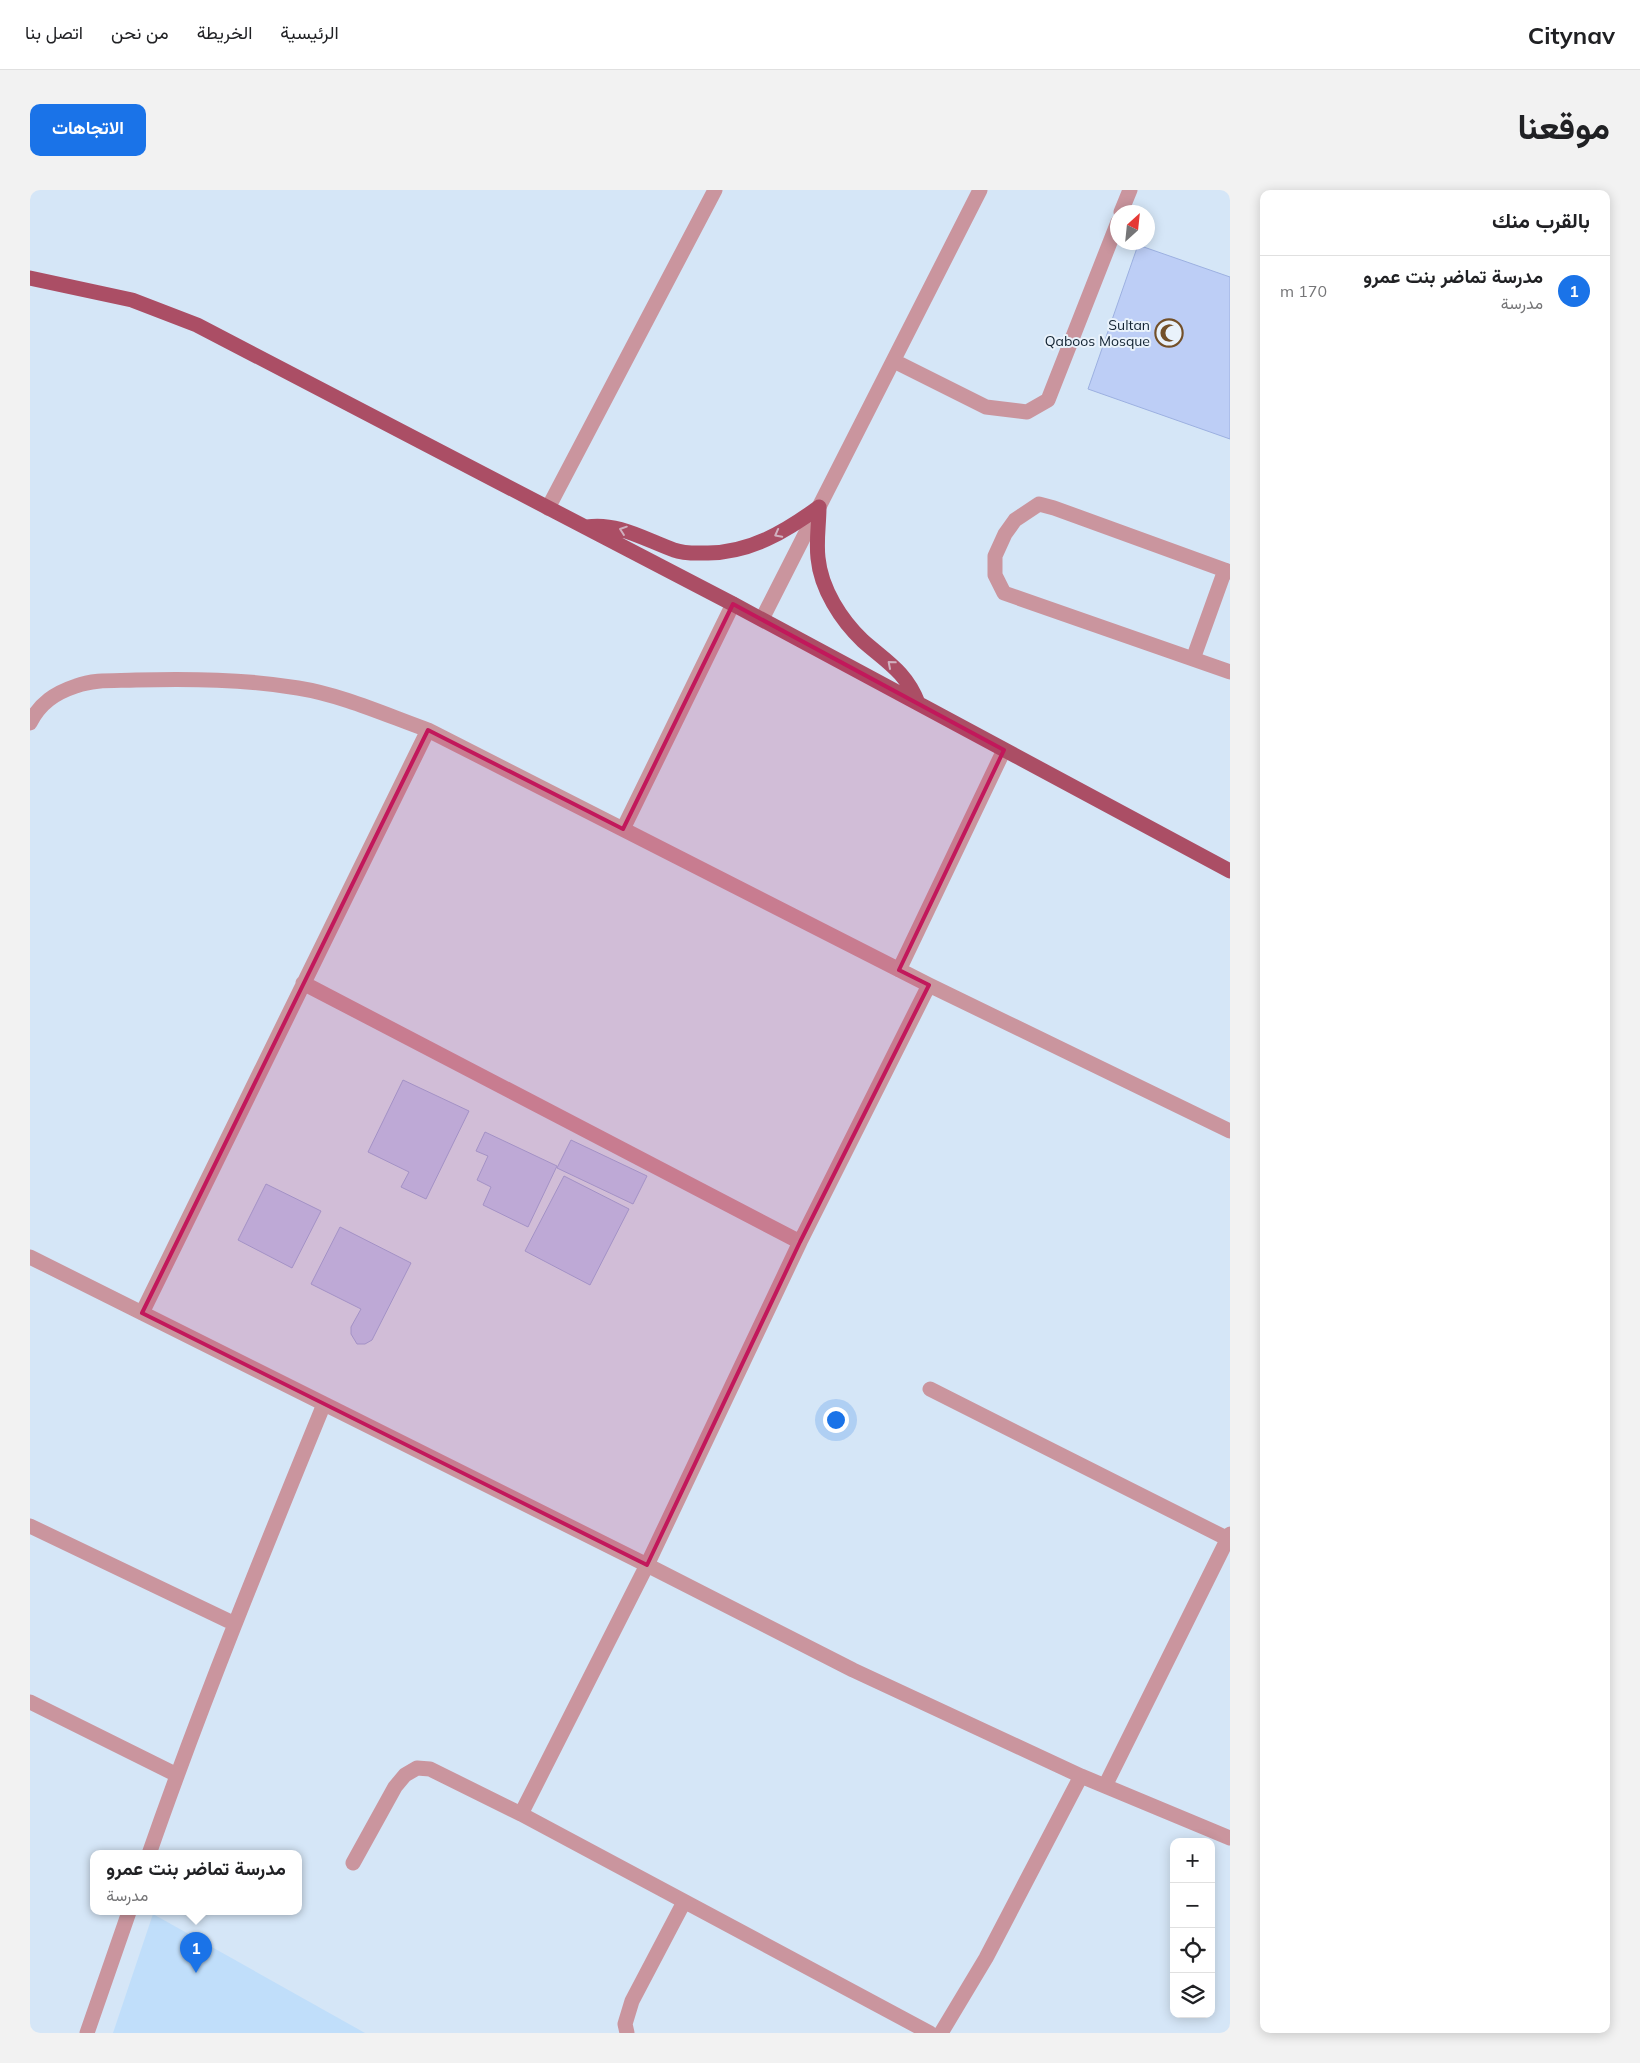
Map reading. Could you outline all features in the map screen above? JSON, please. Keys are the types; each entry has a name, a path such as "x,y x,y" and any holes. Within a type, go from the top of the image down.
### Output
{"main road":[{"path":"30,278 132,300 197,325 733,604 1230,871"},
{"path":"585,527 608,526 677,551 719,553 759,543 778,535 819,508"},
{"path":"819,508 818,558 823,579 831,599 862,640 897,668 913,690 918,703"}],"street":[{"path":"548,508 715,190"},
{"path":"762,620 980,190"},
{"path":"1124,205 1130,190"},
{"path":"894,361 986,407 1027,412 1048,400 1110,242"},
{"path":"1193,659 1228,571 1039,504 1016,520 1005,534 995,556 995,575 1004,593 1230,672"},
{"path":"622,829 733,604"},
{"path":"30,722 36,710 51,697 77,685 97,681 200,678 299,688 342,700 428,730 899,970 1230,1131"},
{"path":"142,1313 428,730"},
{"path":"899,970 1004,750"},
{"path":"303,983 800,1242"},
{"path":"522,1814 647,1565 800,1242 929,985"},
{"path":"30,1257 854,1670 1080,1776 1230,1838"},
{"path":"930,1389 1229,1538 1106,1786"},
{"path":"150,1850 235,1624 324,1404"},
{"path":"30,1526 235,1624"},
{"path":"30,1702 177,1775"},
{"path":"353,1863 396,1787 405,1775 418,1768 430,1769 522,1814 930,2033"},
{"path":"941,2033 986,1958 1080,1776"},
{"path":"627,2033 625,2024 632,2001 684,1902"},
{"path":"87,2033 128,1915"}],"highlighted area":[{"path":"733,604 1004,750 899,970 929,985 800,1242 647,1565 142,1313 428,730 623,829"}],"shaded area":[{"path":"153,1915 155,1915 365,2033 113,2033"}],"building":[{"name":"Sultan Qaboos Mosque","path":"1136,250 1152,250 1230,277 1230,439 1088,389"},
{"path":"403,1080 469,1111 426,1199 401,1187 409,1172 368,1152"},
{"path":"485,1132 557,1166 528,1227 483,1205 491,1187 477,1180 488,1156 476,1151"},
{"path":"571,1140 647,1176 633,1204 557,1168"},
{"path":"564,1176 629,1209 590,1285 525,1251"},
{"path":"266,1184 321,1211 292,1268 238,1240"},
{"path":"340,1227 411,1263 372,1340 365,1344 357,1344 351,1334 351,1327 361,1309 311,1284"}],"place":[{"name":"Sultan Qaboos Mosque","path":"1169,333"},
{"name":"مدرسة تماضر بنت عمرو","path":"196,1973"}]}
